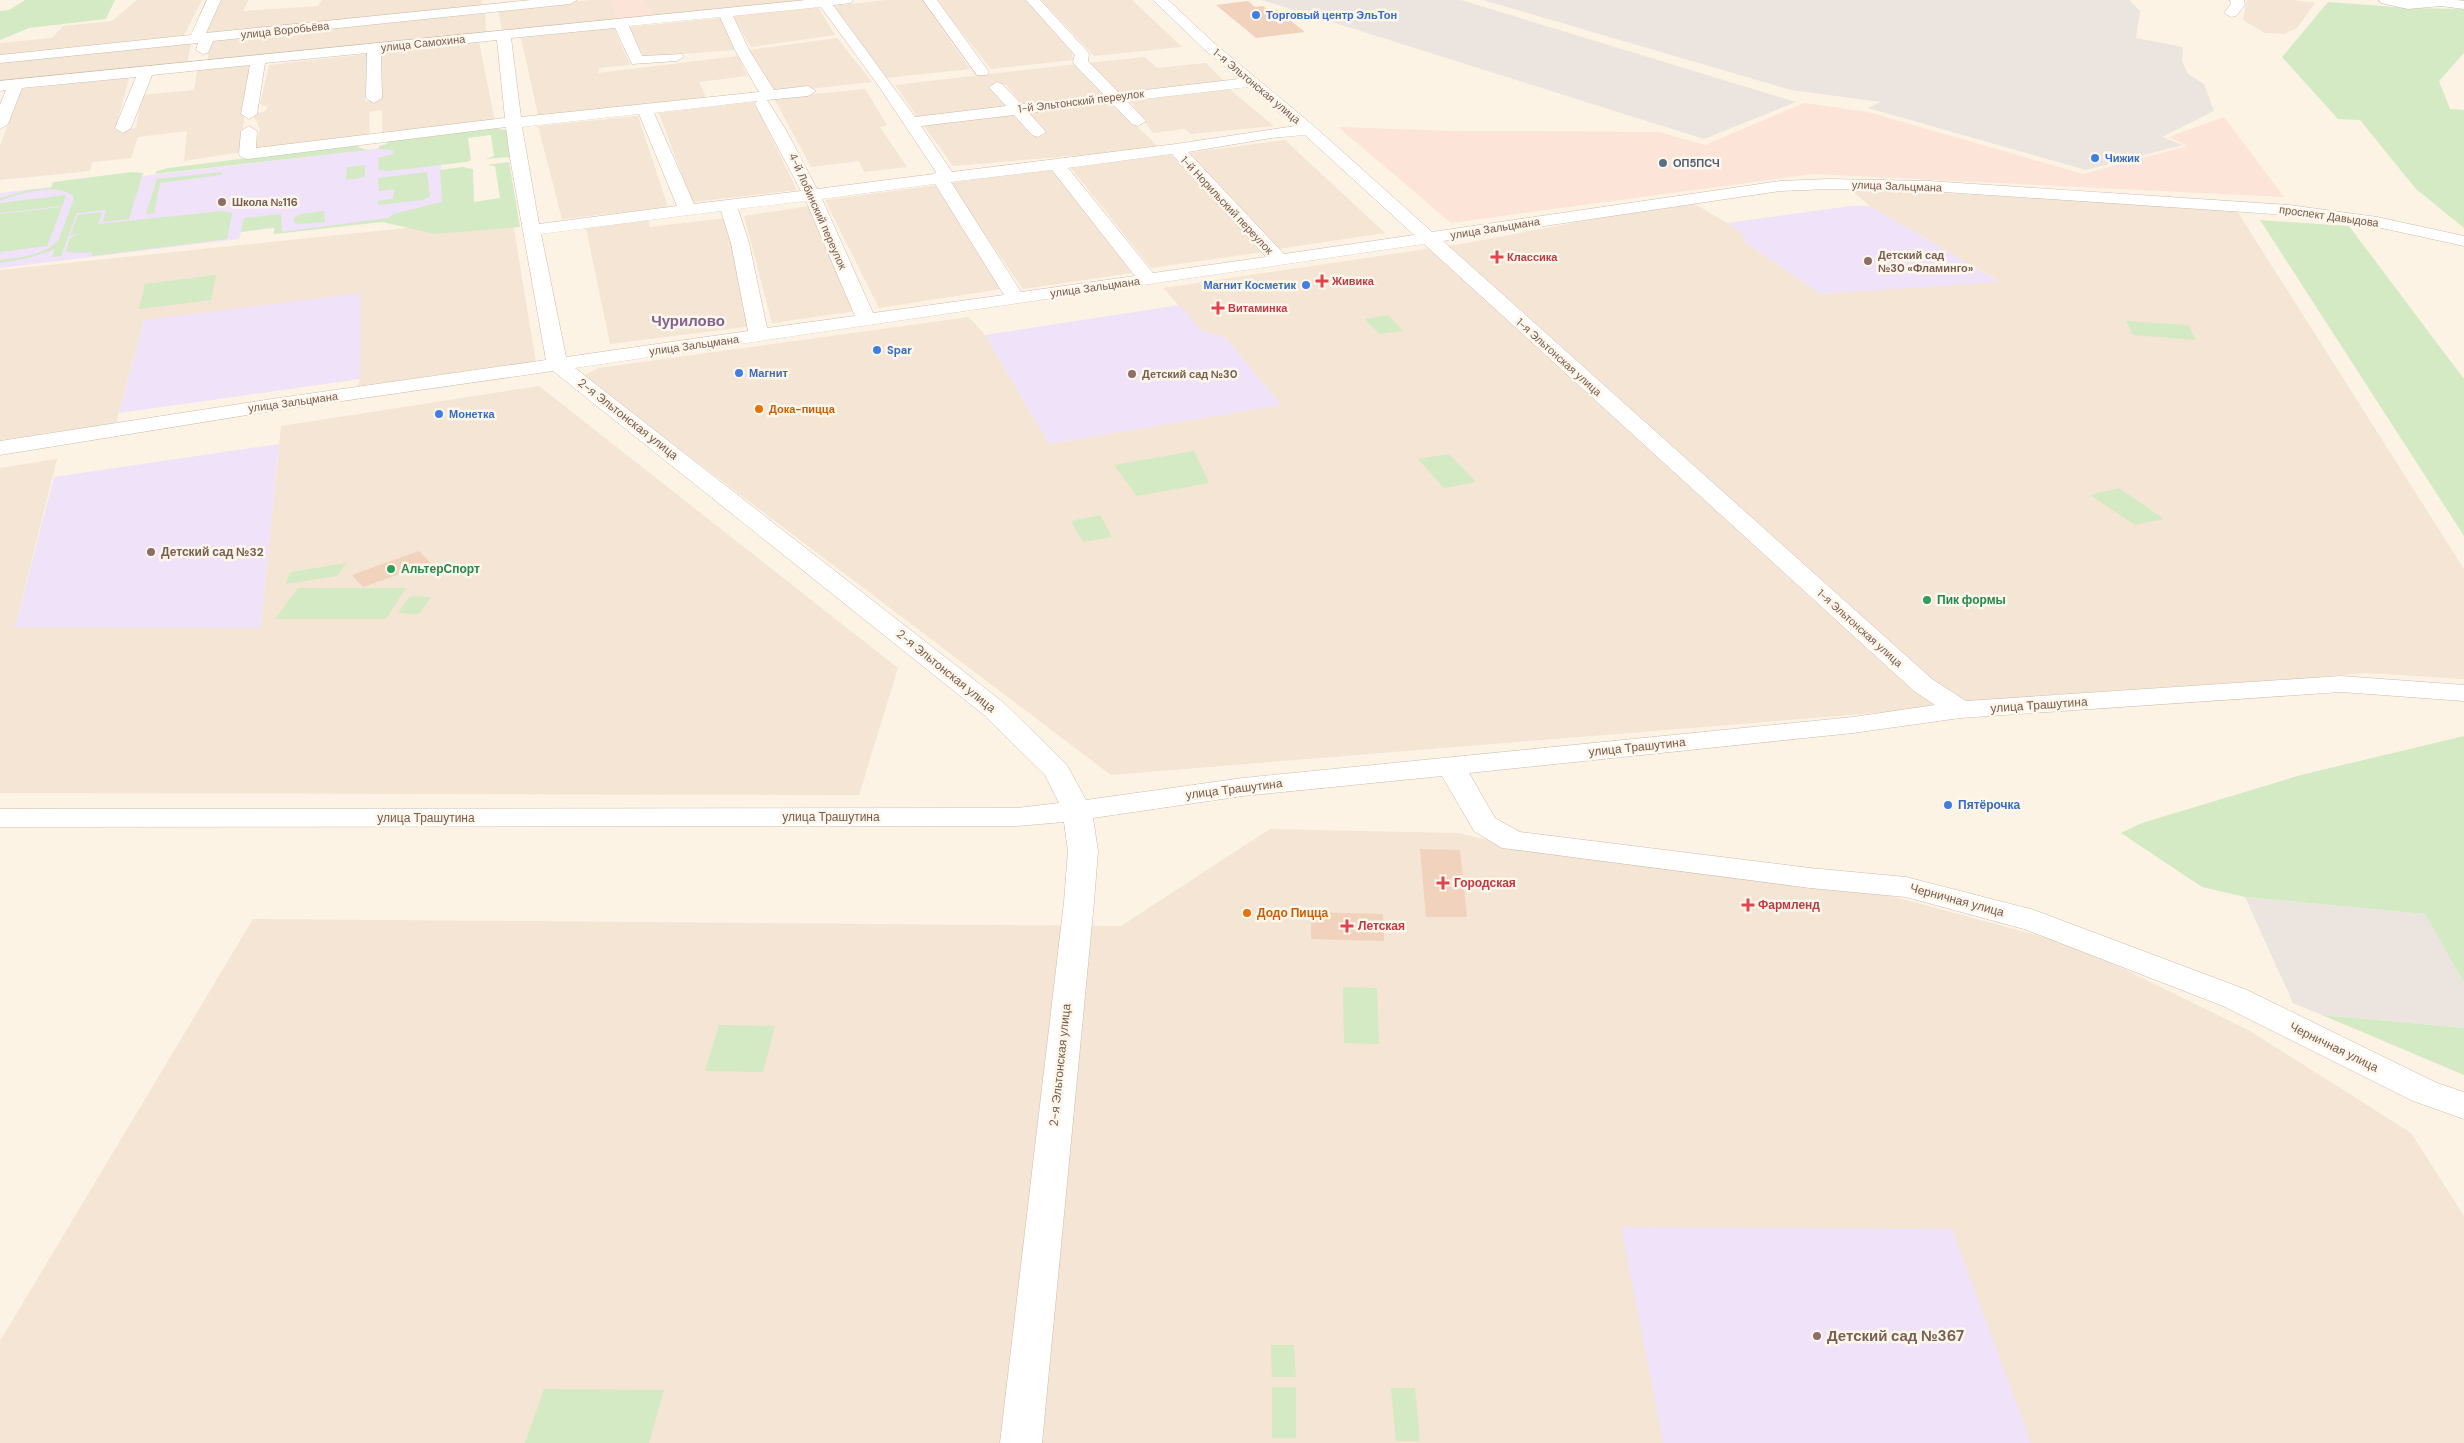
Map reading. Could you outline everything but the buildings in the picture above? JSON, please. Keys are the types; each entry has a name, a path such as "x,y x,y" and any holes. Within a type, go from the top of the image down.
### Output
{"street":[{"path":"198,66 206,39 198,36 214,0"},
{"name":"улица Воробьёва","path":"0,59 206,39 490,4 570,0"},
{"name":"улица Самохина","path":"8,85 846,0"},
{"path":"930,0 982,72"},
{"path":"1033,0 1082,54 1080,62 1138,121"},
{"name":"1-я Эльтонская улица","path":"1160,0 1209,46 1310,130 1428,239 1917,680 1960,710"},
{"path":"2231,13 2238,5 2237,0"},
{"path":"2386,0 2408,5 2441,2 2464,5"},
{"path":"824,2 884,83 944,172 940,179"},
{"path":"490,4 499,35 531,230 557,364"},
{"name":"4-й Лобинский переулок","path":"725,12 813,195 866,320"},
{"path":"620,22 638,60 677,57"},
{"path":"374,48 374,98"},
{"path":"249,114 258,60"},
{"path":"123,128 146,71"},
{"name":"1-й Эльтонский переулок","path":"911,122 1016,108 1252,82"},
{"path":"0,124 8,85"},
{"path":"997,87 1038,132"},
{"path":"249,131 247,154 512,122 766,100 808,91"},
{"path":"645,110 688,211"},
{"path":"374,121 375,139"},
{"path":"531,230 1176,149 1271,133 1310,130"},
{"name":"1-й Норильский переулок","path":"1176,149 1278,260"},
{"path":"1056,164 1148,279"},
{"path":"940,179 1016,299"},
{"name":"улица Зальцмана","path":"0,448 262,406 1016,299 1428,239 1725,193 1828,184 1929,186 2193,204"},
{"name":"проспект Давыдова","path":"2193,204 2312,211 2377,222 2464,241"},
{"path":"728,206 740,243 759,336"},
{"name":"2-я Эльтонская улица","path":"557,364 994,709 1057,771 1078,811 1083,851 1079,902 1021,1443"},
{"name":"улица Трашутина","path":"0,818 1017,817 1078,811 1243,787 1853,725 1960,710 2341,684 2464,693"},
{"name":"Черничная улица","path":"1451,766 1484,824 1514,841 1810,878 1906,887 2034,921 2235,998 2425,1092 2464,1106"}],"shaded area":[{"path":"137,0 202,0 183,37 0,56 0,43 52,38 63,26 112,21"},
{"path":"220,0 249,0 243,11 318,6 322,0 482,0 481,6 205,35"},
{"path":"591,0 611,0 617,19 502,30 498,9"},
{"path":"611,0 644,0 652,16 617,19"},
{"path":"644,0 809,0 652,16"},
{"path":"887,0 922,0 970,69 885,78 833,6"},
{"path":"936,0 1027,0 1071,47 1073,60 991,69"},
{"path":"1041,0 1132,0 1182,47 1094,56"},
{"path":"1262,0 1461,0 1796,102 1704,139"},
{"path":"1483,0 2129,0 2140,11 2136,38 2183,47 2182,61 2188,74 2204,84 2214,111 2162,137 2183,145 2086,170 1868,108 1881,102 1791,90"},
{"path":"2247,0 2292,0 2315,3 2297,28 2284,34 2265,33 2243,20"},
{"path":"818,7 835,35 751,47 732,16"},
{"path":"465,12 469,15 485,13 486,33 207,62 211,39"},
{"path":"721,18 735,50 644,57 629,27"},
{"path":"614,28 630,65 599,68 598,73 738,56 747,76 699,82 707,100 539,119 521,38"},
{"path":"837,38 872,82 773,93 749,50"},
{"path":"479,42 495,122 382,135 382,110 369,112 370,137 254,151 260,129 253,114 264,112 268,107 260,104 269,65 368,54 365,101 378,100 378,52"},
{"path":"191,43 187,64 0,82 0,61"},
{"path":"1145,57 1157,68 1206,63 1225,82 1117,95 1088,63"},
{"path":"1077,64 1106,96 1023,107 1006,85 995,86 1011,108 918,118 895,85"},
{"path":"249,65 241,152 184,161 187,131 138,137 131,158 92,162 90,171 0,180 0,145 22,89 129,78 115,130 136,128 142,95 194,90 197,71"},
{"path":"1228,88 1274,126 1191,134 1185,129 1153,133 1129,100"},
{"path":"865,89 887,125 880,127 907,167 864,172 859,161 811,167 774,98"},
{"path":"1110,101 1158,146 1117,152 953,166 922,123 1016,112 1034,136 1044,135 1026,111"},
{"path":"754,102 797,190 692,202 659,113"},
{"path":"1804,103 1868,112 2083,174 2187,146 2169,137 2224,117 2284,197 1813,174 1451,223 1338,127 1455,131 1659,132 1705,145"},
{"path":"638,116 668,207 562,219 538,126"},
{"path":"1285,140 1385,233 1278,249 1187,153"},
{"name":"Школа №116","path":"439,141 445,212 275,234 275,228 241,232 239,239 0,268 0,193"},
{"path":"1171,154 1263,252 1151,268 1070,167"},
{"path":"1052,169 1132,273 1023,289 949,183"},
{"path":"939,185 1002,289 879,308 825,200"},
{"path":"1852,191 1910,191 2237,211 2464,569 2464,679 2366,673 1111,775 587,379 585,375 598,368 969,317 985,335 1049,444 1281,405 1226,338 1201,330 1163,288 1467,243 1610,216 1695,204 1727,223 1747,238 1742,240 1820,294 1999,281 1870,206"},
{"path":"810,206 856,311 772,323 744,216"},
{"name":"Детский сад №30 «Фламинго»","path":"1851,206 1870,206 2000,282 1820,294 1741,239 1747,238 1727,223"},
{"path":"512,217 536,362 358,387 360,379 144,320 116,423 0,440 0,270"},
{"path":"726,218 753,326 610,344 586,228 648,220 650,227"},
{"path":"361,293 360,379 119,413 144,320"},
{"name":"Детский сад №30","path":"1180,305 1201,330 1226,338 1281,405 1049,444 985,335"},
{"path":"539,386 898,668 859,795 0,793 0,468 57,459 15,627 261,627 281,426"},
{"name":"Детский сад №32","path":"279,444 261,628 15,627 54,477"},
{"path":"1270,829 1458,833 1553,855 1678,871 1865,889 2077,946 2250,1031 2411,1133 2464,1216 2464,1443 0,1443 0,1341 253,919 1121,926"},
{"path":"2245,897 2425,914 2464,983 2464,1028 2322,1015 2293,1003"},
{"name":"Детский сад №367","path":"1621,1227 1952,1229 2031,1443 1663,1443"}],"green space":[{"path":"25,0 115,0 106,19 29,28 0,40 0,11 9,10"},
{"path":"2328,2 2410,8 2464,9 2464,53 2439,81 2450,109 2464,110 2464,228 2416,189 2360,120 2338,119 2282,57"},
{"path":"491,128 506,130 511,157 485,159 494,156 491,135 468,138 471,160 467,162 388,171 379,170 378,158 393,154 393,150 379,149 379,146 387,144 386,140"},
{"path":"358,144 358,147 367,150 155,174 157,171 168,168"},
{"path":"509,162 520,227 435,234 382,222 274,234 274,227 241,232 244,218 281,214 282,232 388,218 394,214 442,202 440,170 463,167 473,169 474,202 500,198 495,166 486,165"},
{"path":"365,165 365,177 346,180 347,167"},
{"path":"132,172 143,173 129,219 103,222 106,210 77,213 61,256 52,257 55,249 29,258 0,263 0,260 32,255 54,244 59,239 74,198 60,190 38,190 0,201 0,198 29,190 51,188 53,182"},
{"path":"222,172 221,175 160,183 154,213 204,208 146,214 157,179"},
{"path":"427,172 430,197 422,200 378,205 378,201 393,199 394,189 379,191 378,178"},
{"path":"66,195 62,206 0,213 0,203"},
{"path":"62,207 47,246 0,252 0,214"},
{"path":"222,211 232,213 227,239 92,256 92,252 76,253 66,251 70,238 83,232 70,236 78,215 102,212 98,224"},
{"path":"324,211 325,222 294,223 294,217"},
{"path":"2260,220 2349,226 2464,379 2464,536"},
{"path":"216,275 211,300 139,309 145,284"},
{"path":"1388,315 1403,331 1379,334 1365,319"},
{"path":"2126,321 2188,325 2196,340 2133,335"},
{"path":"1194,451 1209,483 1137,496 1114,465"},
{"path":"1449,454 1476,482 1444,488 1418,459"},
{"path":"2119,488 2164,519 2135,525 2090,495"},
{"path":"1100,515 1112,537 1083,542 1071,521"},
{"path":"346,563 337,576 285,584 291,572"},
{"path":"298,588 406,588 386,619 275,619"},
{"path":"410,596 431,597 419,614 398,613"},
{"path":"2464,736 2464,983 2425,914 2245,897 2202,887 2121,833 2142,823 2301,775"},
{"path":"1343,987 1377,988 1379,1044 1344,1043"},
{"path":"2322,1015 2464,1028 2464,1075"},
{"path":"719,1025 775,1026 763,1072 705,1071"},
{"path":"1271,1345 1294,1345 1296,1377 1272,1377"},
{"path":"1272,1387 1296,1387 1296,1438 1272,1438"},
{"path":"1391,1388 1415,1388 1420,1441 1396,1441"},
{"path":"544,1389 664,1390 649,1443 525,1443"}],"place":[{"name":"Торговый центр ЭльТон","path":"1256,15"},
{"name":"Чижик","path":"2095,158"},
{"name":"ОП5ПСЧ","path":"1663,163"},
{"name":"Школа №116","path":"222,202"},
{"name":"Классика","path":"1497,257"},
{"name":"Детский сад №30 «Фламинго»","path":"1868,261"},
{"name":"Живика","path":"1322,281"},
{"name":"Магнит Косметик","path":"1306,285"},
{"name":"Витаминка","path":"1218,308"},
{"name":"Spar","path":"877,350"},
{"name":"Магнит","path":"739,373"},
{"name":"Детский сад №30","path":"1132,374"},
{"name":"Дока-пицца","path":"759,409"},
{"name":"Монетка","path":"439,414"},
{"name":"Детский сад №32","path":"151,552"},
{"name":"АльтерСпорт","path":"391,569"},
{"name":"Пик формы","path":"1927,600"},
{"name":"Пятёрочка","path":"1948,805"},
{"name":"Городская","path":"1443,883"},
{"name":"Фармленд","path":"1748,905"},
{"name":"Додо Пицца","path":"1247,913"},
{"name":"Летская","path":"1347,926"},
{"name":"Детский сад №367","path":"1817,1336"}],"district":[{"name":"Чурилово","path":"688,321"}]}
